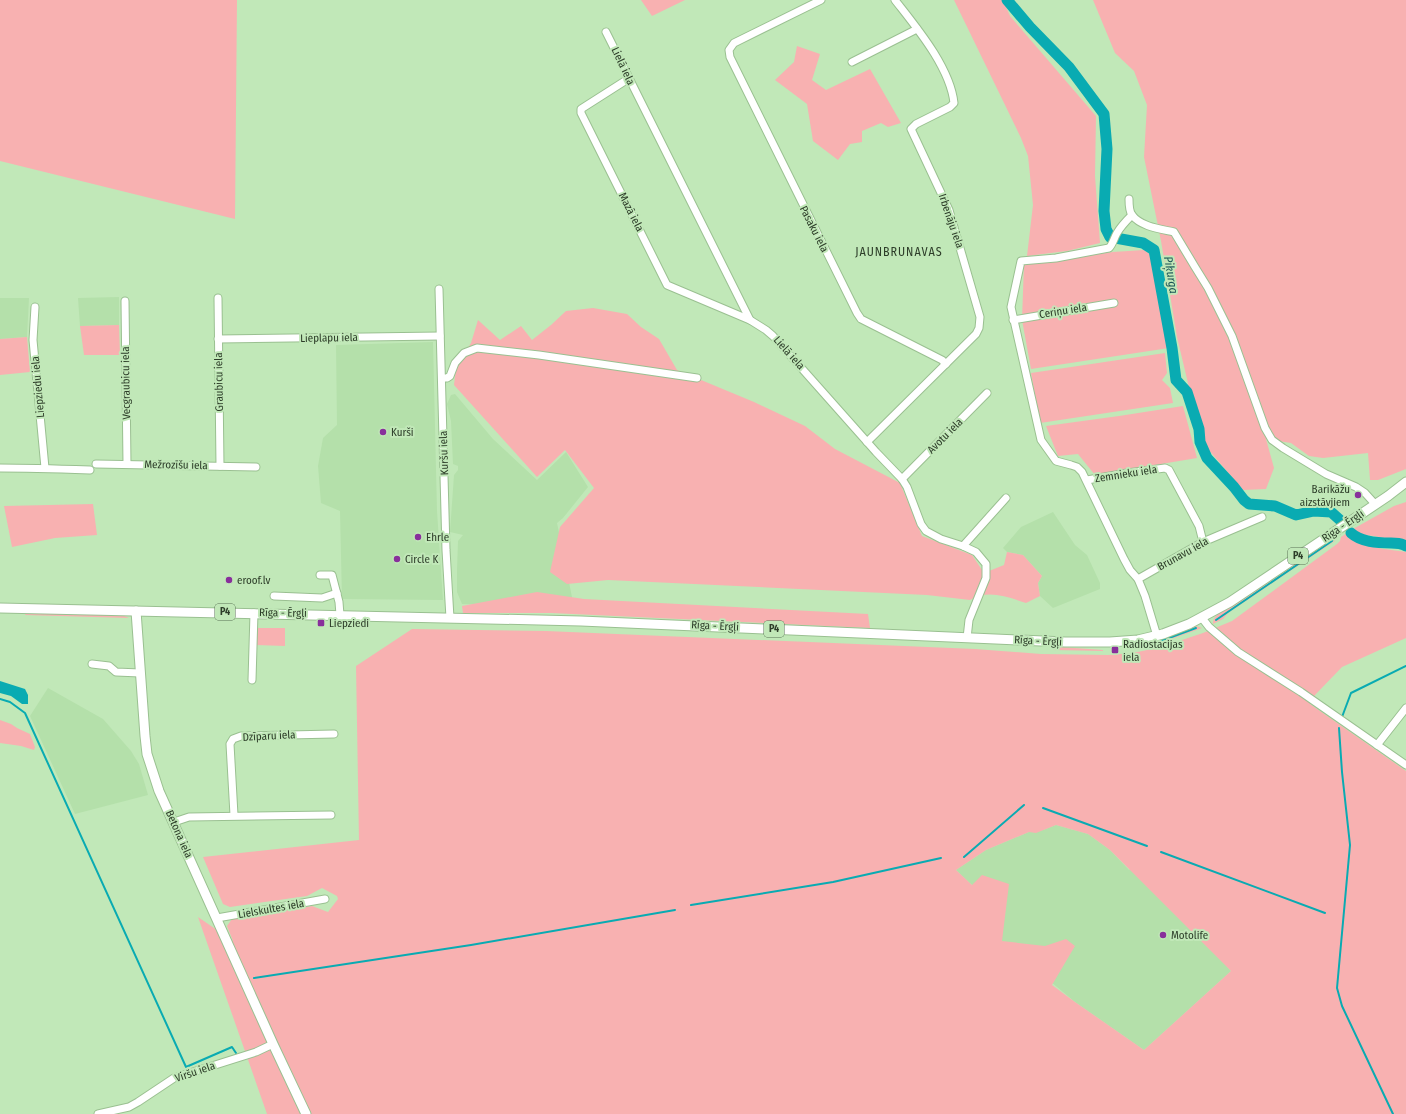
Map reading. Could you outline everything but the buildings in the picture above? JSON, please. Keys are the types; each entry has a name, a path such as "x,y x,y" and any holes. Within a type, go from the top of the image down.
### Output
{"main road":[{"name":"Rīga - Ērgļi","path":"0,608 581,621 1098,643 1129,641 1157,636 1202,618 1230,602 1388,496 1406,482"},
{"name":"Rīga - Ērgļi","path":"1388,496 1406,492"},
{"name":"Betona iela","path":"136,611 147,754 159,791 306,1114"}],"street":[{"name":"Pasaku iela","path":"821,0 734,43 729,50 730,57 857,314 861,319 942,360 946,364"},
{"name":"Irbenāju iela","path":"867,442 976,334 979,328 980,317 949,210 912,129 916,124 950,107 954,103 953,95 941,66 917,29 895,0"},
{"path":"852,62 917,29"},
{"name":"Lielā iela","path":"606,32 628,79 750,320 774,336 867,442 902,479 907,487 921,524 926,531 941,539 976,552 986,564 986,578 969,620 967,638"},
{"name":"Mazā iela","path":"628,79 581,109 581,114 667,285 750,320"},
{"path":"1129,199 1132,215 1140,221 1154,227 1174,232 1194,268 1208,288 1232,336 1265,428 1272,440 1282,448 1326,474 1356,487 1365,493 1375,504"},
{"path":"1132,215 1122,224 1109,248 1056,258 1022,261 1011,307 1041,440 1056,461 1077,467 1087,480 1130,570 1138,580 1151,614 1157,636"},
{"name":"Kuršu iela","path":"439,289 446,550 450,618"},
{"name":"Graubicu iela","path":"218,298 220,466"},
{"name":"Vecgraubicu iela","path":"125,301 127,464"},
{"name":"Ceriņu iela","path":"1013,320 1114,303"},
{"name":"Liepziedu iela","path":"35,306 33,340 45,468"},
{"name":"Lieplapu iela","path":"218,339 440,336"},
{"path":"442,378 447,378 450,376 455,362 464,353 478,348 584,361 697,378"},
{"name":"Avotu iela","path":"902,479 988,393"},
{"name":"Mežrozīšu iela","path":"96,464 256,466"},
{"path":"0,468 90,470"},
{"name":"Zemnieku iela","path":"1087,480 1164,468 1169,470 1199,526 1203,542"},
{"path":"963,546 1006,498"},
{"name":"Brunavu iela","path":"1138,580 1203,542 1262,517"},
{"path":"320,575 332,575 339,602 340,615"},
{"path":"274,596 322,598 337,593"},
{"path":"252,680 254,613"},
{"path":"1202,618 1209,627 1238,652 1301,692 1406,765"},
{"path":"92,664 109,666 116,672 140,673"},
{"path":"1377,745 1406,708"},
{"name":"Dzīparu iela","path":"234,815 230,744 233,739 241,736 256,735 334,734"},
{"path":"174,822 189,817 234,815 331,815"},
{"name":"Lielskultes iela","path":"217,918 325,899"},
{"name":"Viršu iela","path":"98,1114 129,1107 174,1078 256,1052 273,1044"}],"shaded area":[{"path":"0,0 237,0 235,219 0,161"},
{"path":"641,0 685,0 652,16"},
{"path":"954,0 1003,0 1010,16 1096,116 1095,176 1100,243 1067,251 1027,256 1033,205 1028,156 1021,138"},
{"path":"1093,0 1406,0 1406,469 1378,480 1370,480 1368,453 1323,458 1309,456 1291,443 1266,439 1274,468 1266,489 1243,490 1202,442 1177,337 1161,241 1144,157 1147,105 1134,71 1115,53"},
{"path":"797,46 820,54 812,80 826,90 870,69 901,123 888,127 881,123 862,131 862,142 850,144 838,160 813,141 807,104 775,80 794,62"},
{"path":"1144,250 1151,255 1169,348 1031,369 1022,320 1024,264 1113,252"},
{"path":"119,297 119,325 80,326 78,298"},
{"path":"0,298 29,298 27,337 0,339"},
{"path":"593,308 627,314 641,327 659,339 677,370 754,402 805,426 835,449 900,483 922,536 972,555 984,573 1004,565 1007,552 1023,555 1042,576 1038,583 1040,596 1026,603 998,595 983,595 970,600 927,595 608,580 567,584 550,572 560,527 594,488 565,450 537,477 454,385 456,368 471,343 478,320 500,340 521,326 532,340 566,311"},
{"path":"119,325 120,355 84,355 80,326"},
{"path":"27,337 30,372 0,375 0,339"},
{"name":"Kurši","path":"433,342 437,511 443,600 342,599 340,511 321,503 318,466 323,438 337,425 336,345"},
{"path":"1165,353 1167,373 1162,380 1170,388 1173,403 1040,423 1031,373"},
{"path":"455,394 493,439 537,480 566,452 588,487 563,518 557,523 574,607 462,604 457,592 457,570 458,541 463,535 450,532 454,475 458,470 458,466 453,464 451,421 447,404 451,395"},
{"path":"1183,406 1197,458 1095,475 1078,454 1058,456 1046,426 1119,416"},
{"path":"1406,502 1406,543 1357,534 1353,529 1394,506"},
{"path":"93,504 97,535 55,538 12,547 4,506"},
{"path":"1053,512 1075,545 1087,555 1100,583 1100,589 1053,608 1040,596 1038,583 1042,576 1023,555 1007,552 1003,548 1021,527"},
{"path":"1347,533 1358,542 1366,545 1406,552 1406,638 1342,667 1315,695 1310,704 1406,771 1406,1114 267,1114 198,917 233,941 227,926 232,919 312,906 328,912 338,899 337,896 322,888 307,896 230,907 223,904 203,857 359,840 356,666 412,629 546,631 975,649 1041,654 1108,655 1133,653 1161,647 1203,633 1232,621 1337,544 1341,537","holes":["1056,825 1088,834 1110,850 1231,971 1144,1050 1052,985 1075,946 1066,939 1045,946 1002,941 1009,884 982,875 972,885 956,870 986,850 1029,832 1036,833"]},
{"path":"1337,535 1335,541 1228,613 1223,619 1213,624 1213,621 1219,613 1231,607"},
{"path":"537,592 584,599 868,614 870,628 551,613 463,613 462,606"},
{"path":"26,613 122,615 129,618 25,615"},
{"path":"1196,626 1202,628 1157,644 1156,641"},
{"path":"257,628 285,628 285,646 256,645"},
{"path":"1060,647 1103,650 1103,651 1053,650"},
{"path":"48,688 103,719 131,751 139,764 148,795 75,814 30,716"},
{"path":"0,720 30,734 35,747 34,750 21,746 0,743"},
{"path":"1056,825 1088,834 1110,850 1129,870 1135,865 1231,971 1144,1050 1075,1002 1002,941 972,885 956,870 986,850 1029,832 1043,830"}],"water":[{"path":"0,681 25,689 28,695 28,704 22,704 11,696 0,693"}],"waterway":[{"name":"Piķurga","path":"1007,0 1030,27 1069,67 1104,114 1107,149 1104,211 1106,229 1110,237 1143,243 1154,250 1172,348 1176,380 1187,392 1199,429 1200,442 1207,458 1249,504 1275,506 1296,515 1314,511 1331,512 1340,520"},
{"name":"Piķurga","path":"1351,533 1355,536 1370,541 1380,543 1398,543 1406,546"},
{"path":"1216,620 1332,541 1335,537"},
{"path":"1158,642 1196,628"},
{"path":"1342,717 1351,693 1406,666"},
{"path":"0,699 10,702 25,713 186,1067 232,1047 236,1053"},
{"path":"1339,728 1350,845 1337,988 1342,1006 1393,1114"},
{"path":"964,857 1024,805"},
{"path":"1043,808 1147,846"},
{"path":"1161,852 1325,913"},
{"path":"691,905 833,882 941,858"},
{"path":"254,978 471,945 675,910"}],"place":[{"name":"Kurši","path":"383,432"},
{"name":"Barikāžu aizstāvjiem","path":"1358,495"},
{"name":"Ehrle","path":"418,537"},
{"name":"Circle K","path":"397,559"},
{"name":"eroof.lv","path":"229,580"},
{"name":"Liepziedi","path":"321,623"},
{"name":"Radiostacijas iela","path":"1115,650"},
{"name":"Motolife","path":"1163,935"}],"district":[{"name":"JAUNBRUNAVAS","path":"899,252"}]}
